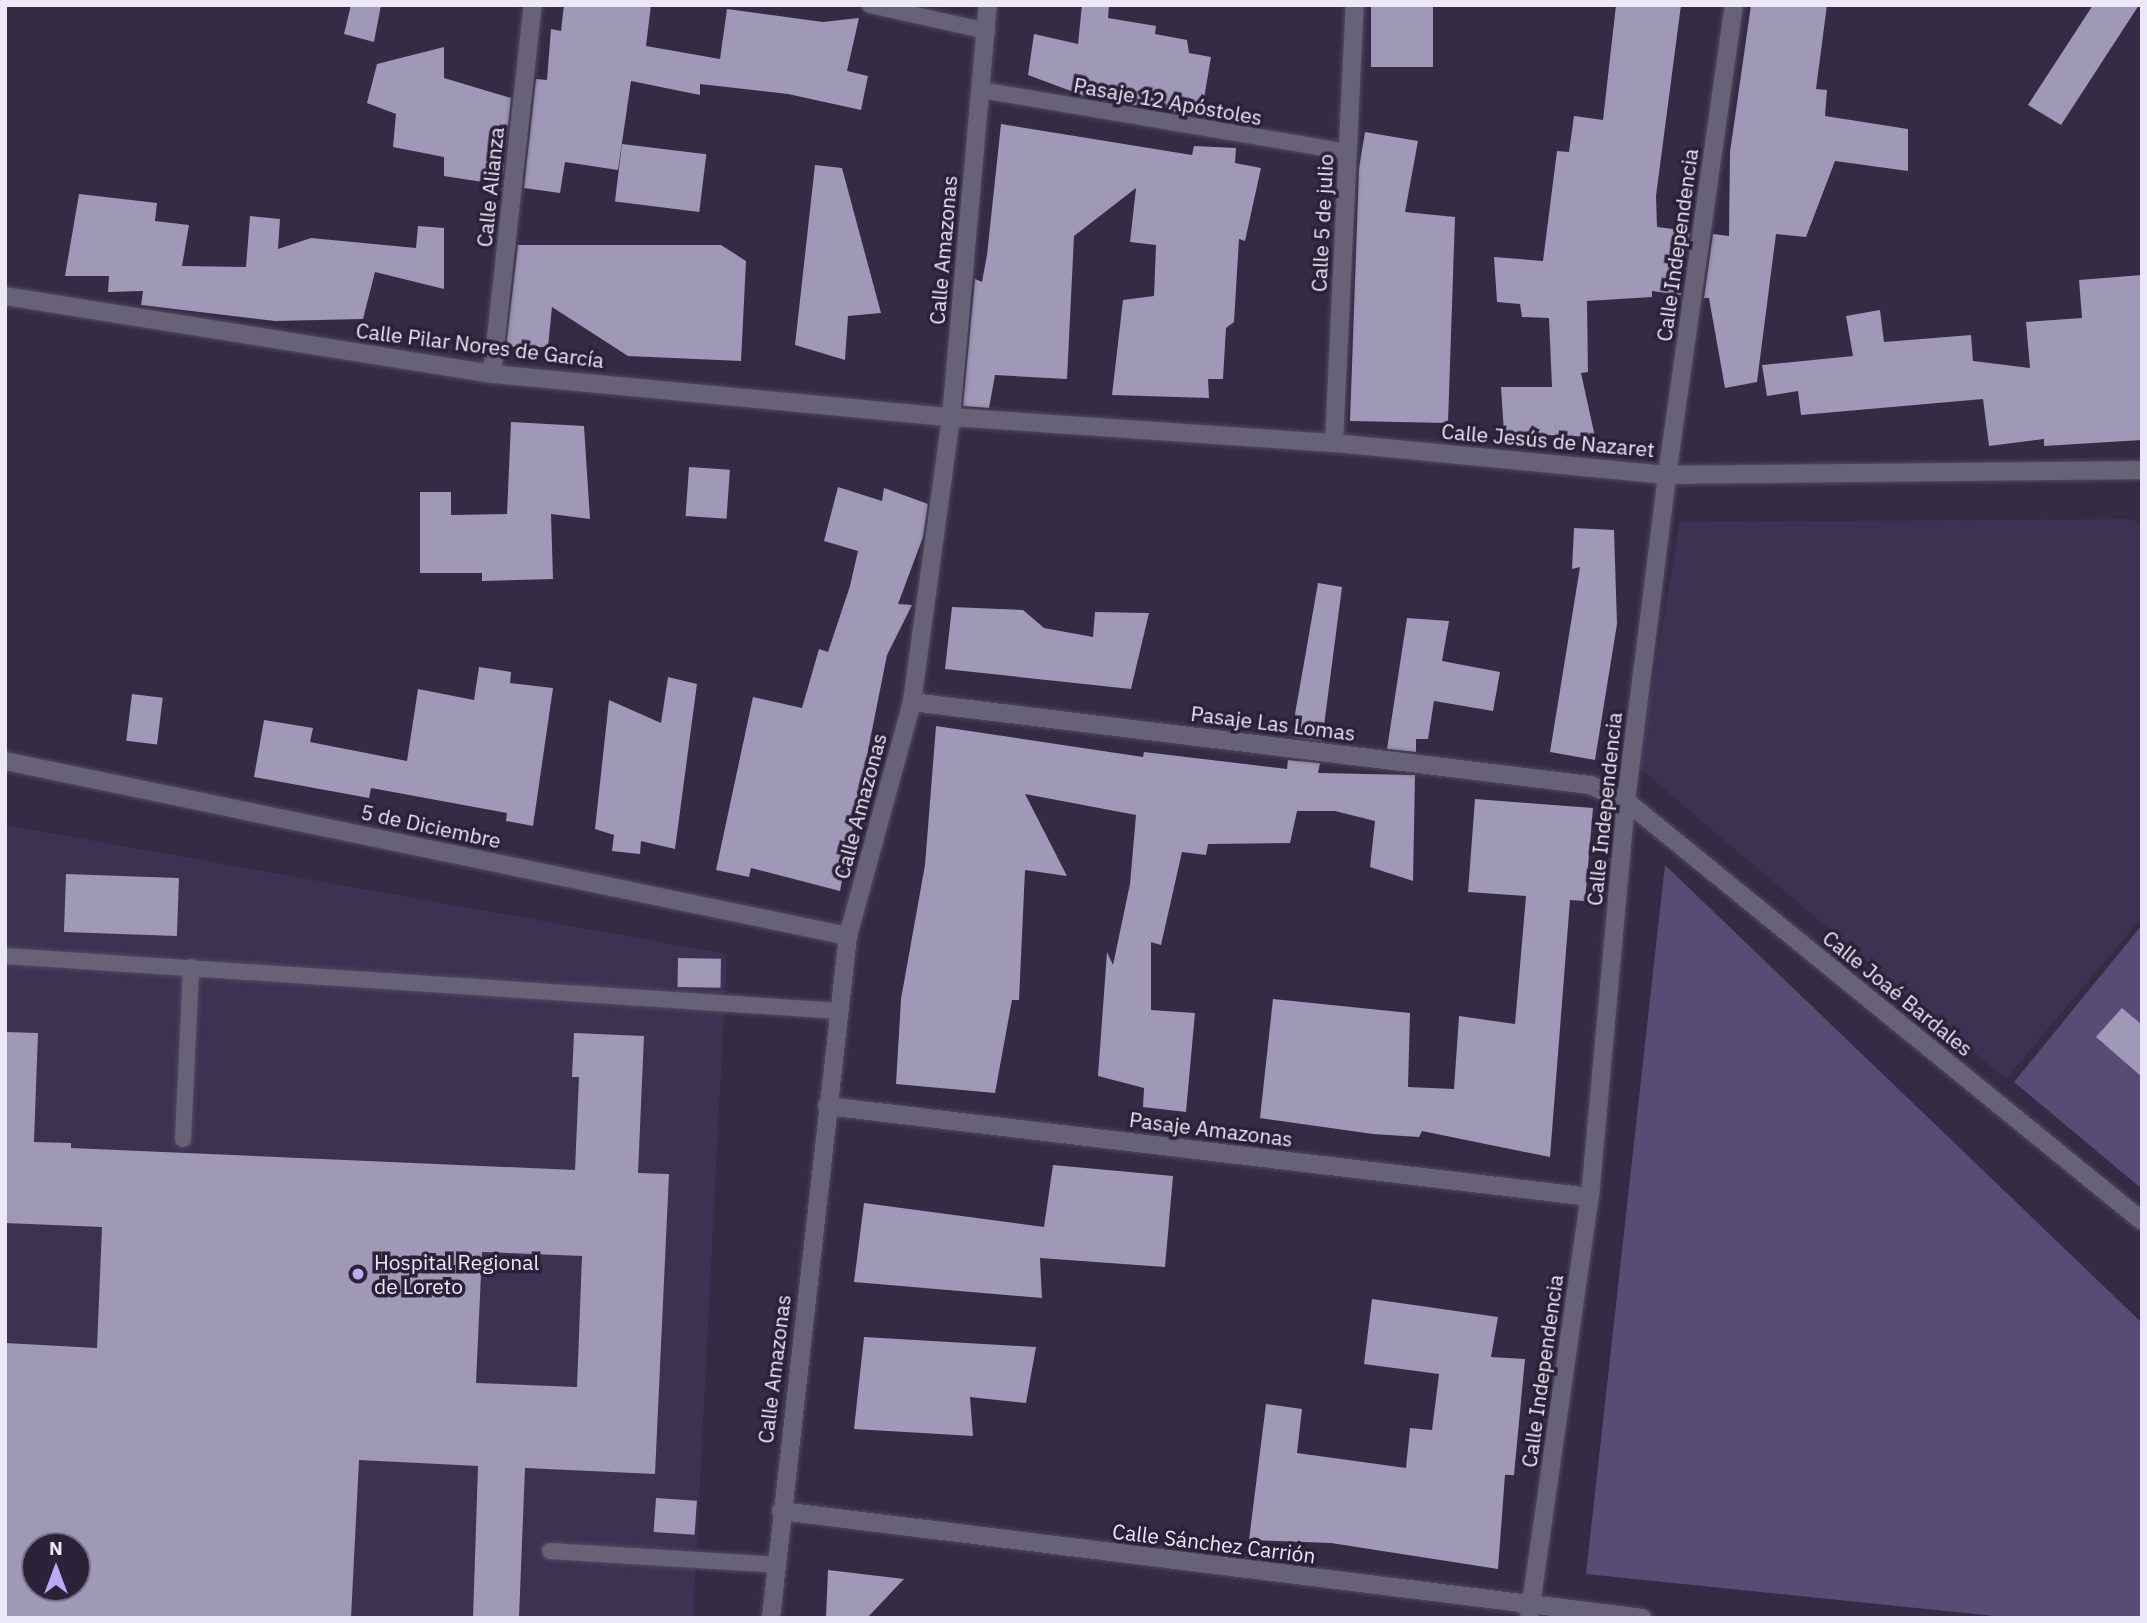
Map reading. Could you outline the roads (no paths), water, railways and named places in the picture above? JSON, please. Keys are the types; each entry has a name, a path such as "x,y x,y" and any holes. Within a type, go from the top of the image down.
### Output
{"street":[{"name":"Calle Alianza","path":"492,374 533,5"},
{"name":"Calle Amazonas","path":"771,1618 848,936 912,702 951,417 988,5"},
{"name":"Calle 5 de julio","path":"1334,443 1356,5"},
{"name":"Calle Independencia","path":"1530,1612 1590,1197 1626,801 1667,475 1734,5"},
{"name":"Calle Pilar Nores de García","path":"5,296 492,374 951,417"},
{"name":"Calle Jesús de Nazaret","path":"951,417 1334,443 1667,475 2142,470"},
{"name":"Pasaje Las Lomas","path":"912,702 1590,785 1626,801"},
{"name":"5 de Diciembre","path":"5,761 848,936"},
{"name":"Calle Joaé Bardales","path":"1626,801 2142,1221"},
{"name":"Pasaje Amazonas","path":"827,1106 1590,1197"},
{"name":"Calle Sánchez Carrión","path":"781,1511 1530,1612 1642,1618"}],"lane":[{"path":"870,5 986,31"},
{"name":"Pasaje 12 Apóstoles","path":"981,90 1348,152"},
{"path":"5,956 839,1011"},
{"path":"183,1139 191,967"},
{"path":"550,1551 776,1565"}],"place":[{"name":"Hospital Regional de Loreto","path":"358,1274"}]}
